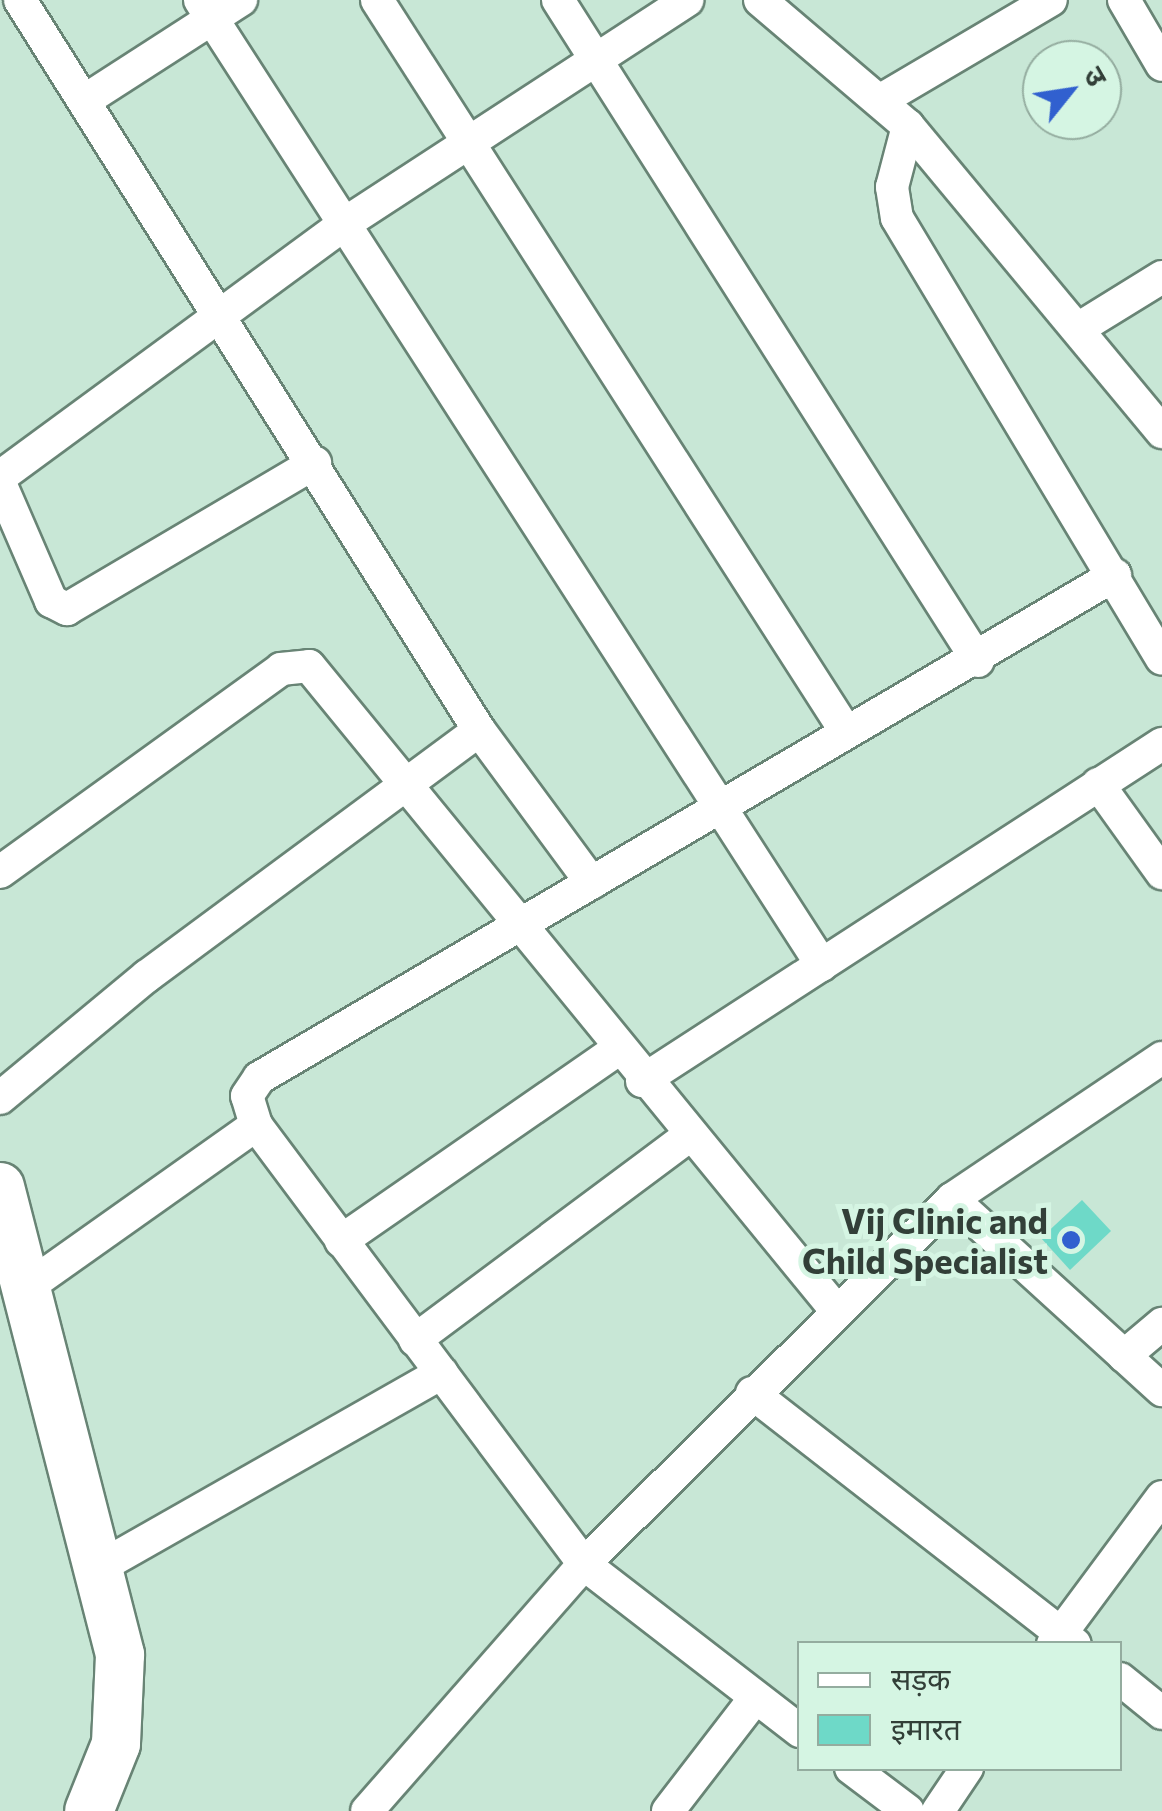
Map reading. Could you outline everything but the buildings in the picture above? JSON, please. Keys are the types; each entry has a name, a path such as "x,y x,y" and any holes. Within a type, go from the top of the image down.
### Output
{"street":[{"path":"20,0 215,314 315,462 480,730 592,883"},
{"path":"84,101 206,9 241,0"},
{"path":"376,0 845,730"},
{"path":"558,0 978,661"},
{"path":"315,462 67,610 51,600 0,480 215,314 595,56 687,0"},
{"path":"760,0 908,126 1080,328 1162,432"},
{"path":"880,100 1052,0"},
{"path":"1124,0 1162,65"},
{"path":"206,9 721,802 822,965"},
{"path":"908,126 892,187 897,218 1116,575 1162,659"},
{"path":"1080,328 1162,277"},
{"path":"797,1728 584,1564 256,1125 247,1096 259,1078 522,928 721,802 845,730 978,661 1116,575"},
{"path":"0,872 298,664 411,783 687,1137 836,1310"},
{"path":"0,1098 147,976 480,730"},
{"path":"642,1081 1162,744"},
{"path":"1098,784 1162,873"},
{"path":"341,1241 617,1050"},
{"path":"367,1811 584,1564 952,1199 1162,1058"},
{"path":"26,1288 256,1125"},
{"path":"415,1340 687,1137"},
{"path":"952,1199 1162,1390"},
{"path":"4,1220 26,1288 100,1567 124,1703 89,1811"},
{"path":"1124,1356 1162,1324"},
{"path":"100,1567 442,1373"},
{"path":"752,1394 1063,1640 1162,1497"},
{"path":"1122,1681 1162,1713"},
{"path":"668,1811 755,1698"},
{"path":"854,1771 908,1811"},
{"path":"938,1811 965,1771"}],"place":[{"name":"Vij Clinic and Child Specialist","path":"1071,1240"}]}
